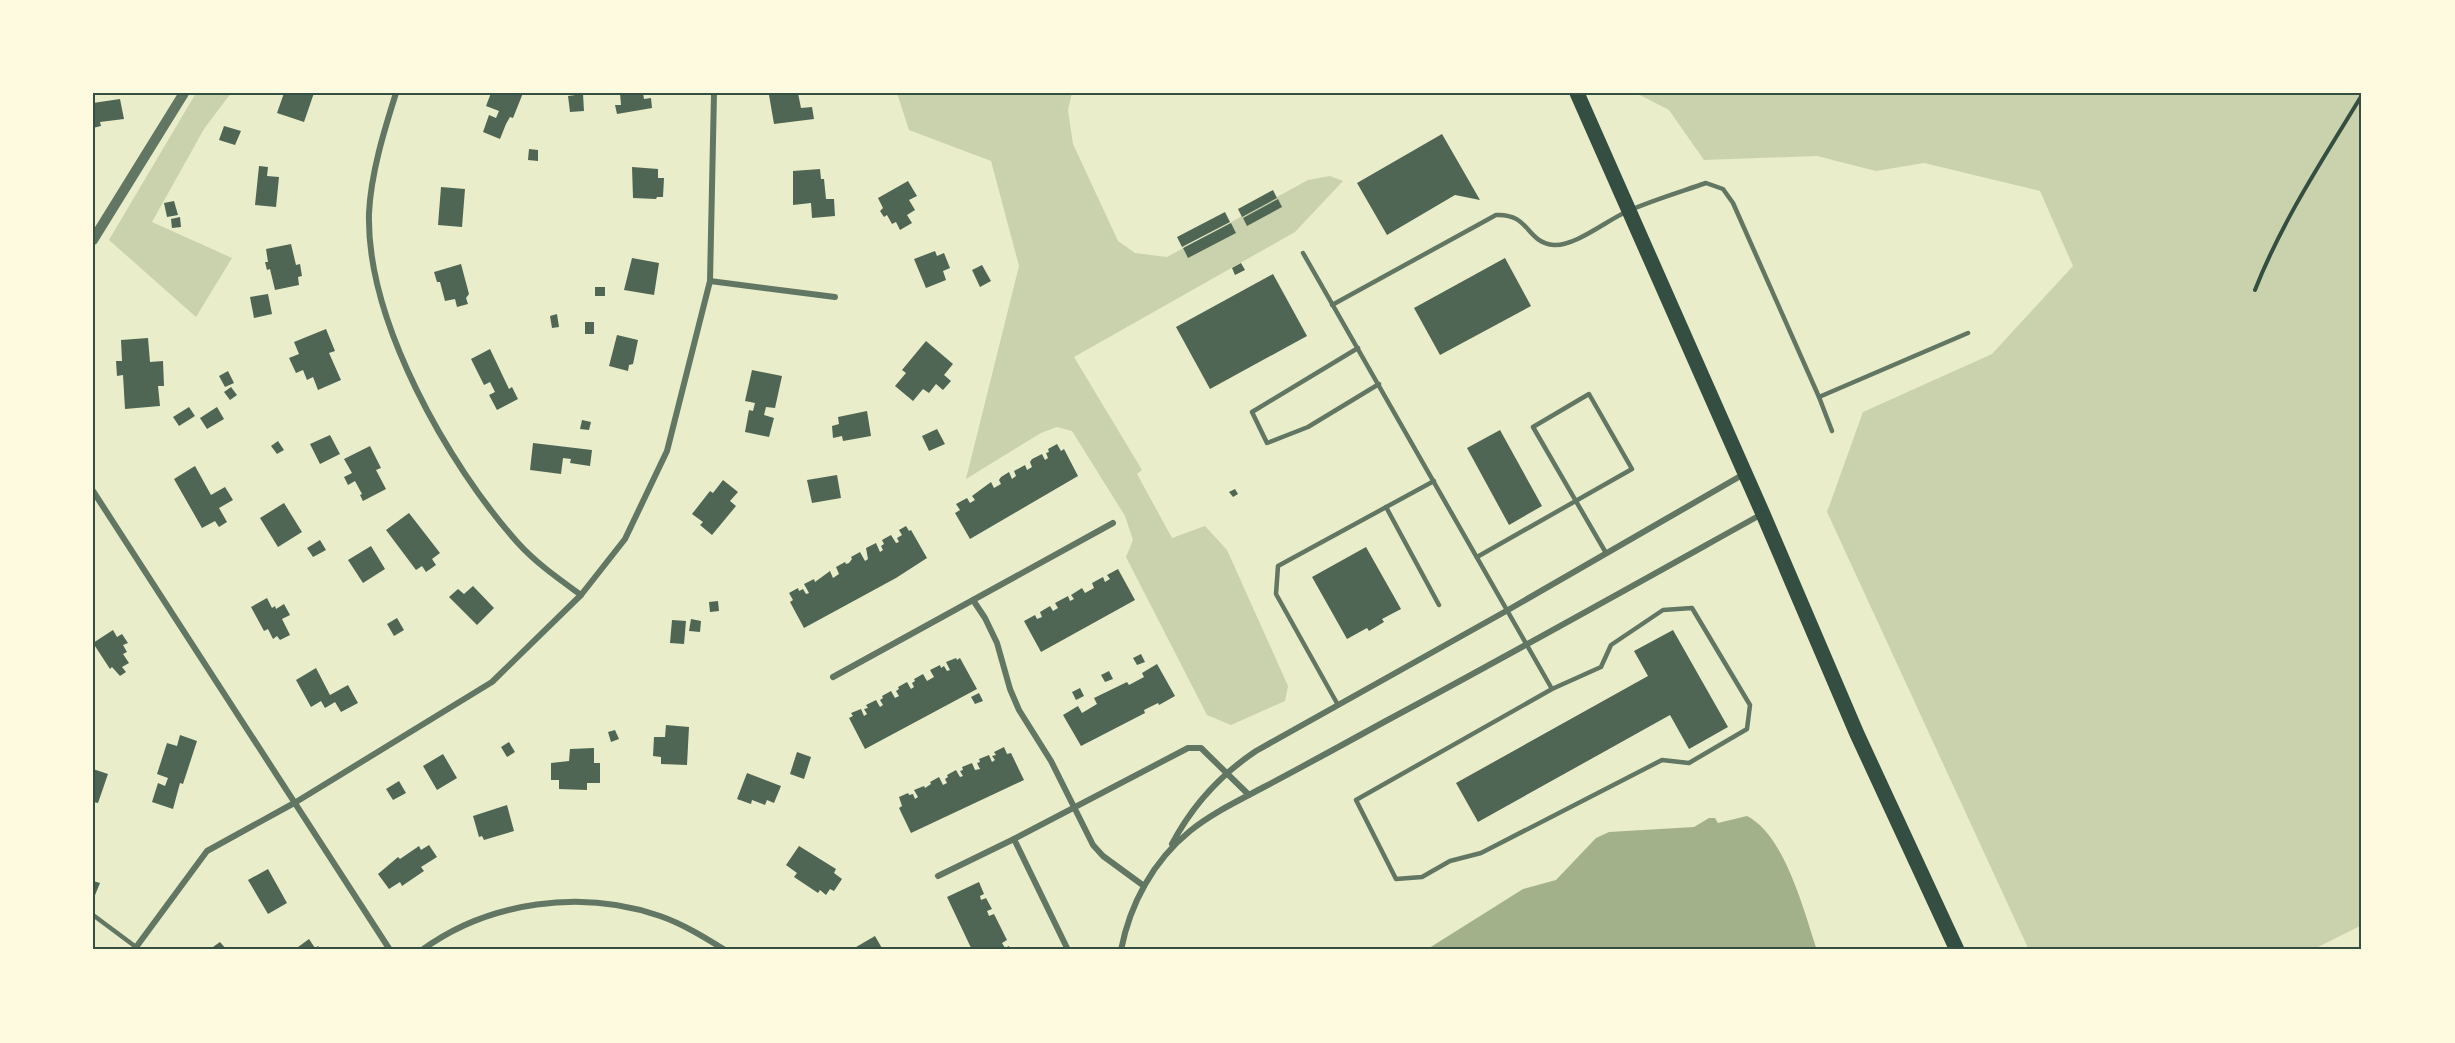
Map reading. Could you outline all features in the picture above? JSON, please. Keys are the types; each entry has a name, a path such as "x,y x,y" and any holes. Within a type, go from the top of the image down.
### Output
{"main road":[{"path":"1577,93 1763,513 1857,734 1956,950"}],"street":[{"path":"93,240 97,224 184,93"},
{"path":"396,93 380,149 369,212 376,276 405,366 427,411 472,486 519,544 548,572 581,595"},
{"path":"135,949 207,851 296,802 492,682 581,595 625,539 666,451 710,281 714,93"},
{"path":"710,281 835,297"},
{"path":"1121,950 1125,929 1144,886 1196,805 1227,772 1256,751 1508,610 1745,473"},
{"path":"93,491 390,950"},
{"path":"1169,850 1191,830 1249,795 1528,645 1763,513"},
{"path":"833,677 1113,523"},
{"path":"973,600 998,643 1010,689 1019,710 1051,761 1098,851 1144,886"},
{"path":"938,876 1188,748 1201,748 1249,795"},
{"path":"1014,839 1068,950"},
{"path":"422,950 461,927 495,914 530,906 565,902 599,903 633,908 660,916 692,929 725,950"}],"lane":[{"path":"1332,304 1496,215 1507,214 1518,218 1534,237 1555,245 1568,243 1628,211 1706,183 1723,189 1733,203 1832,431"},
{"path":"1303,254 1552,689"},
{"path":"1819,397 1968,333"},
{"path":"1358,348 1252,412 1267,442 1308,427 1378,384"},
{"path":"1477,557 1576,501 1632,469 1589,394 1533,427 1576,501 1606,553"},
{"path":"1338,705 1276,594 1278,566 1434,481"},
{"path":"1386,507 1439,605"},
{"path":"1692,608 1750,705 1748,729 1689,763 1662,760 1481,853 1450,861 1422,877 1396,879 1356,800 1552,689 1601,667 1611,645 1663,610 1692,608"},
{"path":"93,915 135,949"}],"path":[{"path":"2255,290 2270,251 2290,214 2362,95"}],"shaded area":[{"path":"196,93 231,93 204,129 152,222 232,258 196,317 109,240"},
{"path":"897,93 1072,93 1068,110 1073,144 1118,241 1135,253 1167,257 1308,180 1330,176 1343,181 1295,232 1074,357 1142,470 1137,474 1172,538 1205,526 1227,550 1288,686 1285,701 1231,725 1207,715 1126,557 1133,540 1125,516 1072,431 1057,427 1041,433 966,479 1019,266 991,161 909,130"},
{"path":"1636,93 2362,93 2362,925 2312,950 2029,950 1827,512 1863,412 1992,354 2073,266 2040,191 1924,163 1876,171 1817,156 1704,160 1669,110"},
{"path":"1747,816 1772,840 1782,857 1799,896 1817,950 1426,950 1523,889 1556,880 1596,838 1609,832 1694,827 1709,818 1715,818 1718,823"}],"building":[{"path":"284,93 314,93 304,122 277,113"},
{"path":"491,93 523,93 513,118 510,117 500,139 483,132 489,115 496,118 499,111 486,106"},
{"path":"620,93 643,93 644,99 651,98 652,108 617,114 615,105 621,105"},
{"path":"798,93 801,108 812,107 814,119 774,124 769,95"},
{"path":"583,94 584,111 570,112 568,96"},
{"path":"120,99 124,119 100,122 101,126 93,128 93,103"},
{"path":"224,126 241,131 235,145 219,140"},
{"path":"1442,134 1480,200 1455,195 1387,235 1357,183"},
{"path":"529,149 538,150 538,161 528,160"},
{"path":"259,166 268,167 267,176 279,177 276,207 255,205"},
{"path":"632,167 658,169 658,178 664,178 663,197 633,198"},
{"path":"820,169 821,179 824,179 826,199 834,199 835,216 812,218 811,203 793,205 793,171"},
{"path":"908,181 917,196 909,200 915,210 907,215 912,223 900,230 896,222 892,224 887,215 884,217 880,211 883,208 878,198"},
{"path":"441,187 465,189 462,227 438,225"},
{"path":"1273,190 1277,198 1242,217 1238,209"},
{"path":"1278,199 1282,207 1247,226 1243,218"},
{"path":"174,201 178,215 167,217 164,203"},
{"path":"1225,212 1230,222 1182,247 1177,237"},
{"path":"180,217 181,227 172,228 171,219"},
{"path":"1231,223 1236,233 1188,258 1183,248"},
{"path":"291,244 296,265 300,264 302,276 298,277 299,285 275,290 270,269 267,270 265,262 268,262 266,249"},
{"path":"935,251 937,256 944,253 950,268 943,271 946,280 926,288 914,259"},
{"path":"632,258 659,263 654,295 624,290"},
{"path":"1505,258 1531,306 1440,355 1414,308"},
{"path":"1241,263 1245,270 1235,275 1232,268"},
{"path":"461,264 469,294 466,298 468,304 457,307 455,299 445,301 440,282 437,282 434,272"},
{"path":"982,265 991,281 980,287 972,270"},
{"path":"1273,274 1307,336 1210,389 1176,327"},
{"path":"595,287 605,287 605,296 595,296"},
{"path":"268,294 272,314 254,318 250,297"},
{"path":"557,314 559,327 552,328 550,316"},
{"path":"585,322 594,322 594,334 585,334"},
{"path":"326,329 335,351 329,353 341,380 318,390 313,377 307,380 303,370 296,373 289,358 299,354 294,342"},
{"path":"617,335 638,340 633,364 629,365 628,371 609,366"},
{"path":"148,338 150,362 163,361 164,386 158,386 160,406 125,409 123,375 117,376 116,361 122,361 121,340"},
{"path":"926,341 953,364 944,375 951,381 943,390 936,384 929,393 923,389 913,401 895,386 906,373 902,370"},
{"path":"490,349 509,389 512,387 518,399 497,410 489,395 495,392 490,382 484,385 471,359"},
{"path":"752,370 782,376 775,408 766,407 764,415 774,418 769,437 745,432 749,410 753,411 755,403 745,401"},
{"path":"228,371 234,383 225,387 219,376"},
{"path":"231,387 237,395 230,400 224,392"},
{"path":"189,407 195,416 179,426 173,417"},
{"path":"217,407 224,419 207,429 200,418"},
{"path":"867,411 871,436 843,441 842,436 833,438 832,426 839,424 838,417"},
{"path":"582,420 591,422 589,430 580,429"},
{"path":"937,429 945,444 929,451 922,436"},
{"path":"1500,430 1542,506 1509,525 1467,448"},
{"path":"330,435 340,454 320,464 310,444"},
{"path":"278,441 284,450 277,454 271,446"},
{"path":"533,443 592,450 590,466 570,463 571,459 563,458 561,474 530,470"},
{"path":"1057,444 1061,451 1064,449 1078,476 970,539 955,513 960,510 956,504 967,498 970,503 975,500 972,496 991,482 994,488 1001,484 999,480 1001,477 1009,472 1012,479 1016,476 1014,471 1025,465 1027,470 1032,467 1030,462 1032,459 1042,454 1045,460 1048,458 1046,453 1049,452 1048,449"},
{"path":"370,446 381,468 376,470 386,489 363,501 355,481 348,485 344,477 352,473 344,459"},
{"path":"195,466 211,495 225,487 233,500 219,508 227,522 219,527 215,521 202,528 174,479"},
{"path":"837,475 841,498 812,503 807,480"},
{"path":"723,480 738,492 730,501 736,506 712,535 700,525 703,522 692,514 710,491 713,493"},
{"path":"1235,489 1238,494 1233,497 1229,492"},
{"path":"284,503 302,532 278,547 260,518"},
{"path":"409,513 440,553 432,559 436,565 426,572 422,566 416,570 386,530"},
{"path":"906,526 909,531 911,530 927,558 896,578 804,628 790,602 793,600 789,593 798,588 799,591 803,589 806,594 809,593 804,584 814,579 815,582 830,571 833,578 839,574 836,567 845,562 849,563 851,557 860,552 865,561 868,559 866,548 876,543 880,552 884,544 882,540 891,535 896,543 899,542 897,538 902,535 899,530"},
{"path":"320,540 326,550 313,557 307,548"},
{"path":"371,546 385,569 363,583 348,560"},
{"path":"1366,547 1401,609 1382,619 1384,622 1369,631 1367,628 1347,639 1312,577"},
{"path":"1118,569 1135,600 1041,652 1024,621 1035,615 1037,619 1042,617 1040,612 1050,606 1053,611 1058,608 1055,603 1068,596 1070,601 1074,599 1071,595 1082,588 1085,593 1094,588 1092,583 1103,577 1105,582 1110,579 1107,575"},
{"path":"473,586 494,608 477,625 449,597 458,589 464,594"},
{"path":"267,598 272,608 275,606 276,609 284,604 290,615 282,619 290,635 280,640 277,636 273,639 268,629 264,631 251,607"},
{"path":"718,601 719,611 710,612 709,602"},
{"path":"397,618 404,630 394,636 387,624"},
{"path":"691,619 701,621 700,632 689,631"},
{"path":"672,620 686,621 684,644 670,643"},
{"path":"113,630 117,637 122,634 128,643 123,645 127,652 123,654 129,663 122,667 126,672 120,676 112,667 110,669 93,643"},
{"path":"1673,630 1728,727 1689,749 1670,715 1478,822 1456,783 1648,676 1634,651"},
{"path":"1141,654 1145,662 1137,665 1133,658"},
{"path":"956,658 957,660 960,658 977,689 865,749 849,718 853,716 851,713 861,709 864,716 867,714 864,709 868,708 866,705 876,700 880,707 883,705 880,700 882,696 891,691 895,698 899,696 896,691 898,687 907,682 911,689 914,687 912,683 914,679 923,674 927,681 934,677 930,670 940,665 941,668 944,666 947,671 950,670 946,662"},
{"path":"1157,664 1175,696 1144,710 1145,713 1081,746 1063,715 1078,706 1082,713 1097,704 1094,698 1127,682 1129,685 1144,677 1142,673"},
{"path":"316,668 330,695 348,685 358,703 341,712 335,702 325,708 321,701 311,707 296,680"},
{"path":"1109,671 1113,679 1105,682 1101,675"},
{"path":"1080,688 1084,696 1076,700 1072,692"},
{"path":"979,693 983,701 975,704 971,697"},
{"path":"666,725 689,727 687,765 661,764 661,757 653,756 654,737 665,737"},
{"path":"615,730 619,739 611,742 608,732"},
{"path":"180,735 197,741 183,784 180,783 173,809 152,802 158,783 165,786 168,778 157,774 167,743 177,746"},
{"path":"509,742 515,752 507,757 501,747"},
{"path":"1004,747 1007,754 1011,753 1024,780 911,833 899,808 902,806 899,797 908,793 913,794 915,799 918,797 914,790 924,786 925,788 939,777 943,785 947,783 945,779 947,775 956,770 960,777 963,776 960,771 963,770 962,767 972,763 975,770 980,769 977,763 980,762 979,759 989,755 992,762 995,760 992,756 996,755 994,752"},
{"path":"594,748 594,763 600,763 600,783 587,783 587,790 559,789 559,780 551,780 551,763 569,761 570,749"},
{"path":"797,752 811,757 804,779 790,774"},
{"path":"443,754 457,778 437,790 423,766"},
{"path":"93,769 108,774 98,803 93,802"},
{"path":"747,773 781,786 774,803 767,800 765,805 752,800 751,804 737,799"},
{"path":"399,781 406,793 393,800 386,789"},
{"path":"507,805 514,831 484,840 482,836 479,837 473,816"},
{"path":"429,845 437,857 421,867 424,871 402,886 400,882 389,889 378,874 398,857 400,859 419,846 421,850"},
{"path":"799,846 836,869 834,873 842,879 834,891 830,889 826,895 820,890 818,893 794,877 797,873 786,865"},
{"path":"268,869 287,903 268,914 248,880"},
{"path":"93,881 100,883 93,900"},
{"path":"979,882 984,894 980,896 981,900 986,898 992,909 987,911 989,916 994,914 1007,940 1002,943 1005,948 1009,946 1011,950 972,950 947,897"},
{"path":"875,936 883,950 851,950"},
{"path":"309,939 315,948 318,946 321,950 294,950"},
{"path":"220,942 227,950 216,950 213,947"}]}
